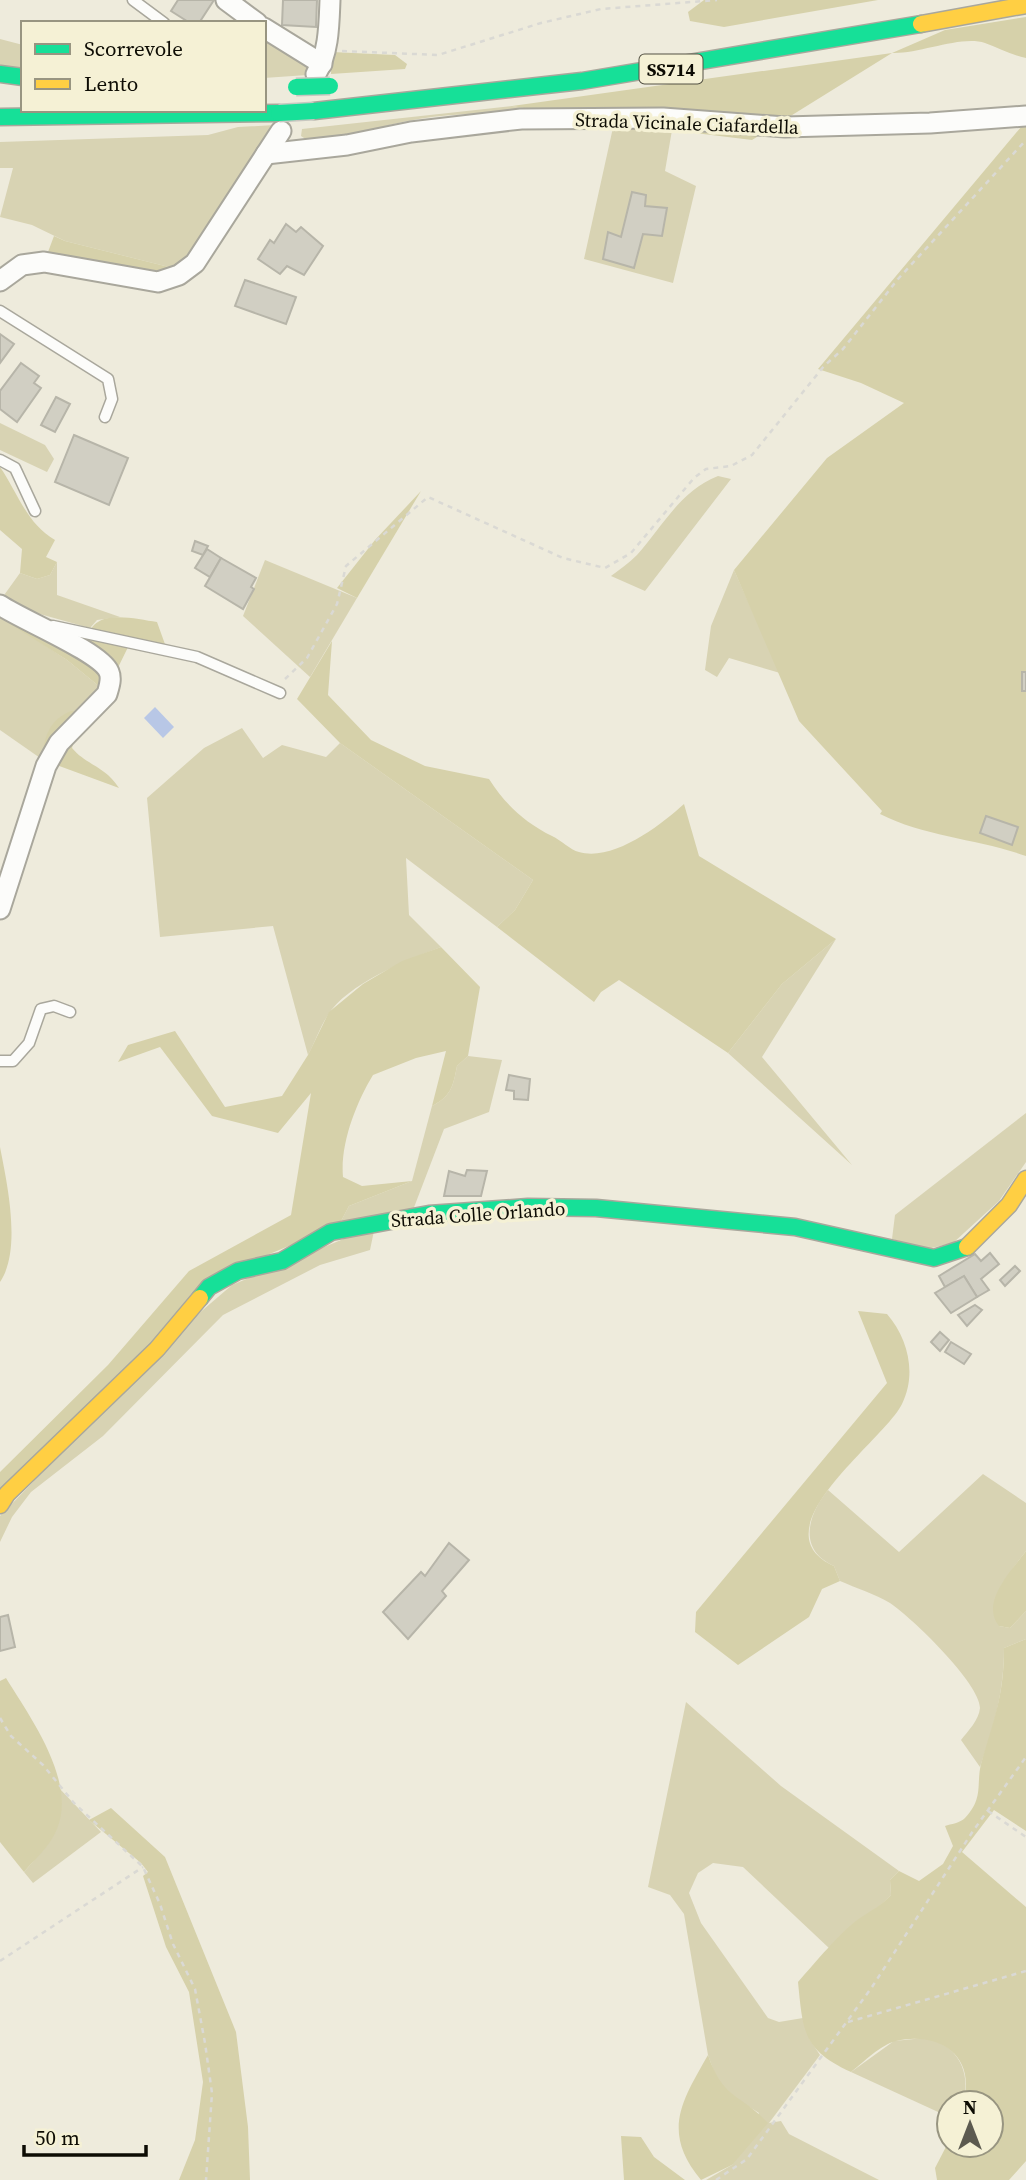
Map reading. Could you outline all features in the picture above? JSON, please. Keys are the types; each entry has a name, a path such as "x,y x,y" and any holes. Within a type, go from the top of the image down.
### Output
{"main road":[{"name":"SS714","path":"0,117 280,122 314,111 445,100 601,81 1026,5"},
{"path":"275,88 296,87 327,71"},
{"path":"0,74 21,77"},
{"path":"0,134 84,130 108,117"},
{"name":"Strada Colle Orlando","path":"0,1505 7,1494 157,1349 209,1287 238,1271 282,1261 331,1232 429,1213 528,1207 596,1208 795,1227 934,1258 967,1247 1009,1205 1026,1178"}],"street":[{"path":"226,0 249,20"},
{"path":"327,71 330,0"},
{"path":"266,29 327,71"},
{"name":"Strada Vicinale Ciafardella","path":"266,154 521,119 663,118 785,127 930,123 1026,116"},
{"path":"0,281 22,265 44,262 158,282 179,275 195,263 266,154 280,122"},
{"path":"0,605 55,637 91,653 109,672 110,683 107,694 59,743 46,766 0,909"}],"lane":[{"path":"133,0 161,21"},
{"path":"0,311 108,380 112,399 105,417"},
{"path":"0,460 15,468 35,511"},
{"path":"28,620 197,657 280,693"},
{"path":"0,1061 13,1061 29,1043 41,1009 54,1006 70,1012"}],"path":[{"path":"327,71 343,51 438,54 541,23 601,9 717,0"},
{"path":"274,677 285,679 307,658 337,604 346,566 428,497 563,558 605,568 631,553 694,478 706,469 731,466 752,455 824,366 843,349 898,279 1026,140"},
{"path":"0,1718 11,1736 43,1765 74,1803 143,1867 160,1904 173,1944 195,1989 203,2029 212,2094 206,2180"},
{"path":"716,2180 747,2159 847,2022 1026,1757"},
{"path":"988,1811 1026,1838"},
{"path":"0,1961 143,1867"},
{"path":"847,2022 1026,1970"}],"shaded area":[{"path":"704,0 878,0 724,27 690,21 688,12"},
{"path":"1026,17 1026,58 975,41 892,53 945,30"},
{"path":"0,39 21,44 21,72 0,68"},
{"path":"266,39 312,67 307,75 266,78"},
{"path":"332,52 395,55 407,64 405,69 331,74"},
{"path":"892,53 752,140 614,123 512,106"},
{"path":"512,106 556,113 430,117 389,125 332,142 310,141 301,136 302,129"},
{"path":"1026,121 1026,856 915,828 880,814 882,811 799,721 734,570 827,458 904,403 861,383 818,369"},
{"path":"614,123 672,130 665,171 696,186 673,283 584,259"},
{"path":"275,125 202,250 177,269 65,241 32,225 0,217 13,168 0,168 0,142 208,135 238,127"},
{"path":"54,236 177,269 159,277 45,260"},
{"path":"0,423 45,445 54,459 47,472 0,450"},
{"path":"0,467 30,516 55,540 46,557 57,562 50,575 37,579 20,573 22,549 0,530"},
{"path":"718,476 731,479 645,591 611,576 637,555 683,500"},
{"path":"421,491 357,598 337,588 375,540"},
{"path":"265,560 357,598 310,677 243,616"},
{"path":"57,562 57,595 120,617 97,620 90,628 29,611 2,598 20,573 37,579 50,575"},
{"path":"734,570 780,673 729,658 717,677 705,670 711,626"},
{"path":"0,616 67,660 106,692 43,760 0,730"},
{"path":"17,616 73,637 88,639 97,622 106,619 115,617 157,622 166,647 132,639 106,692 67,660 7,622"},
{"path":"332,641 328,695 371,740 425,766 489,779 524,818 579,852 592,854 621,847 650,831 684,804 699,856 836,939 782,984 728,1053 619,980 601,992 594,1002 497,927 515,910 533,880 340,743 297,699"},
{"path":"71,711 83,711 72,748 108,775 119,788 43,760 44,744 52,725"},
{"path":"242,728 263,758 282,745 326,757 340,743 533,880 515,910 497,927 406,858 409,915 441,947 379,974 349,993 322,1024 308,1055 273,926 160,937 147,798 204,748"},
{"path":"836,939 762,1057 852,1165 728,1053 782,984"},
{"path":"441,947 480,987 468,1056 457,1066 447,1094 432,1106 446,1051 416,1058 373,1075 355,1111 344,1151 343,1177 362,1186 412,1181 349,1206 339,1225 236,1268 0,1495 0,1472 108,1365 189,1271 291,1215 311,1093 278,1133 212,1116 160,1047 118,1062 128,1045 175,1031 225,1107 282,1096 308,1055 329,1012 363,984 402,961"},
{"path":"468,1056 502,1060 489,1112 444,1129 413,1210 339,1225 349,1206 412,1181 432,1106 447,1094 457,1066"},
{"path":"1026,1113 1026,1162 999,1201 953,1243 927,1249 892,1239 895,1215"},
{"path":"0,1147 9,1197 12,1235 7,1268 0,1282"},
{"path":"375,1226 370,1250 320,1265 223,1315 103,1436 31,1492 12,1517 0,1542 0,1516 190,1321 232,1285"},
{"path":"858,1311 887,1314 900,1334 908,1357 907,1393 891,1420 832,1485 816,1509 809,1531 814,1550 834,1566 840,1581 822,1589 809,1617 738,1665 695,1632 696,1612 887,1383"},
{"path":"983,1474 1026,1503 1026,1551 1013,1568 999,1626 1010,1628 1026,1611 1026,1639 1004,1648 997,1709 980,1767 961,1740 975,1721 980,1708 969,1683 943,1651 890,1603 840,1581 834,1566 815,1551 810,1532 815,1511 828,1490 899,1552"},
{"path":"1026,1551 1026,1611 1010,1628 999,1626 994,1617 995,1597"},
{"path":"1026,1639 1026,1831 994,1810 962,1852 1026,1907 1026,2161 1009,2180 937,2180 935,2168 940,2159 1005,2159 1005,2089 966,2089 965,2072 960,2061 940,2044 927,2040 912,2039 890,2043 851,2072 835,2064 823,2056 808,2038 798,1982 844,1931 891,1895 890,1880 899,1871 919,1881 943,1864 953,1846 945,1826 965,1818 977,1797 981,1764 1000,1693 1004,1648"},
{"path":"6,1678 48,1750 61,1791 62,1810 57,1829 47,1846 24,1872 0,1842 0,1681"},
{"path":"686,1702 781,1786 899,1871 890,1880 891,1895 844,1933 830,1949 743,1867 713,1863 698,1873 689,1893 701,1923 768,2018 779,2022 803,2018 810,2040 820,2055 769,2123 781,2121 789,2134 879,2180 706,2180 732,2165 759,2113 732,2096 717,2080 708,2055 684,1914 670,1895 648,1887"},
{"path":"59,1788 101,1832 33,1883 24,1872 51,1834 58,1812"},
{"path":"111,1808 165,1857 236,2032 248,2127 250,2180 179,2180 195,2140 203,2082 189,1992 166,1947 143,1876 148,1872 141,1863 89,1820"},
{"path":"924,2038 945,2046 959,2061 965,2089 935,2089 935,2111 851,2072 894,2041"},
{"path":"708,2055 726,2089 768,2123 732,2165 701,2180 689,2163 679,2131 684,2102"},
{"path":"621,2136 641,2137 654,2157 685,2180 624,2180"}],"water":[{"path":"155,707 174,727 163,738 144,718"}],"building":[{"path":"178,0 214,0 200,21 187,21 171,11"},
{"path":"283,0 317,0 316,27 282,25"},
{"path":"632,192 646,195 645,206 667,208 662,236 643,234 634,268 603,259 608,232 621,237"},
{"path":"286,224 296,232 301,227 323,246 304,275 287,266 280,274 258,259 270,240 274,243"},
{"path":"245,280 296,297 286,324 235,306"},
{"path":"0,334 14,344 0,363"},
{"path":"21,363 39,376 34,383 41,388 17,422 0,409 0,391"},
{"path":"56,397 70,404 55,432 41,425"},
{"path":"74,435 128,458 109,505 55,482"},
{"path":"195,541 208,546 203,555 192,551"},
{"path":"207,549 221,558 210,577 195,568"},
{"path":"221,558 256,578 251,587 254,589 243,609 205,586"},
{"path":"1022,672 1026,672 1026,691 1022,691"},
{"path":"986,816 1018,827 1012,845 980,833"},
{"path":"509,1075 530,1079 528,1100 514,1099 514,1091 506,1090"},
{"path":"467,1170 487,1171 481,1196 444,1196 449,1171 465,1176"},
{"path":"990,1253 999,1264 981,1279 989,1290 977,1297 964,1276 945,1287 939,1276 975,1254 981,1261"},
{"path":"1015,1266 1020,1271 1005,1286 1000,1280"},
{"path":"964,1276 977,1297 951,1313 935,1293"},
{"path":"975,1305 982,1310 967,1326 958,1315"},
{"path":"940,1332 949,1340 940,1351 931,1342"},
{"path":"951,1342 971,1354 964,1364 945,1352"},
{"path":"449,1543 469,1560 442,1591 446,1596 408,1639 383,1612 421,1572 425,1576"},
{"path":"8,1615 15,1647 0,1651 0,1617"}],"traffic: fast":[{"path":"314,111 582,81 921,24"},
{"path":"0,74 21,77"},
{"path":"296,87 330,86"},
{"path":"279,113 314,111"},
{"path":"0,117 279,113"},
{"path":"200,1298 209,1287 238,1271 282,1261 331,1232 429,1214 528,1207 596,1208 795,1227 934,1258 967,1247"}],"traffic: slow":[{"path":"921,24 1026,5"},
{"path":"967,1247 1009,1205 1026,1179"},
{"path":"0,1505 7,1494 157,1349 200,1298"}]}
